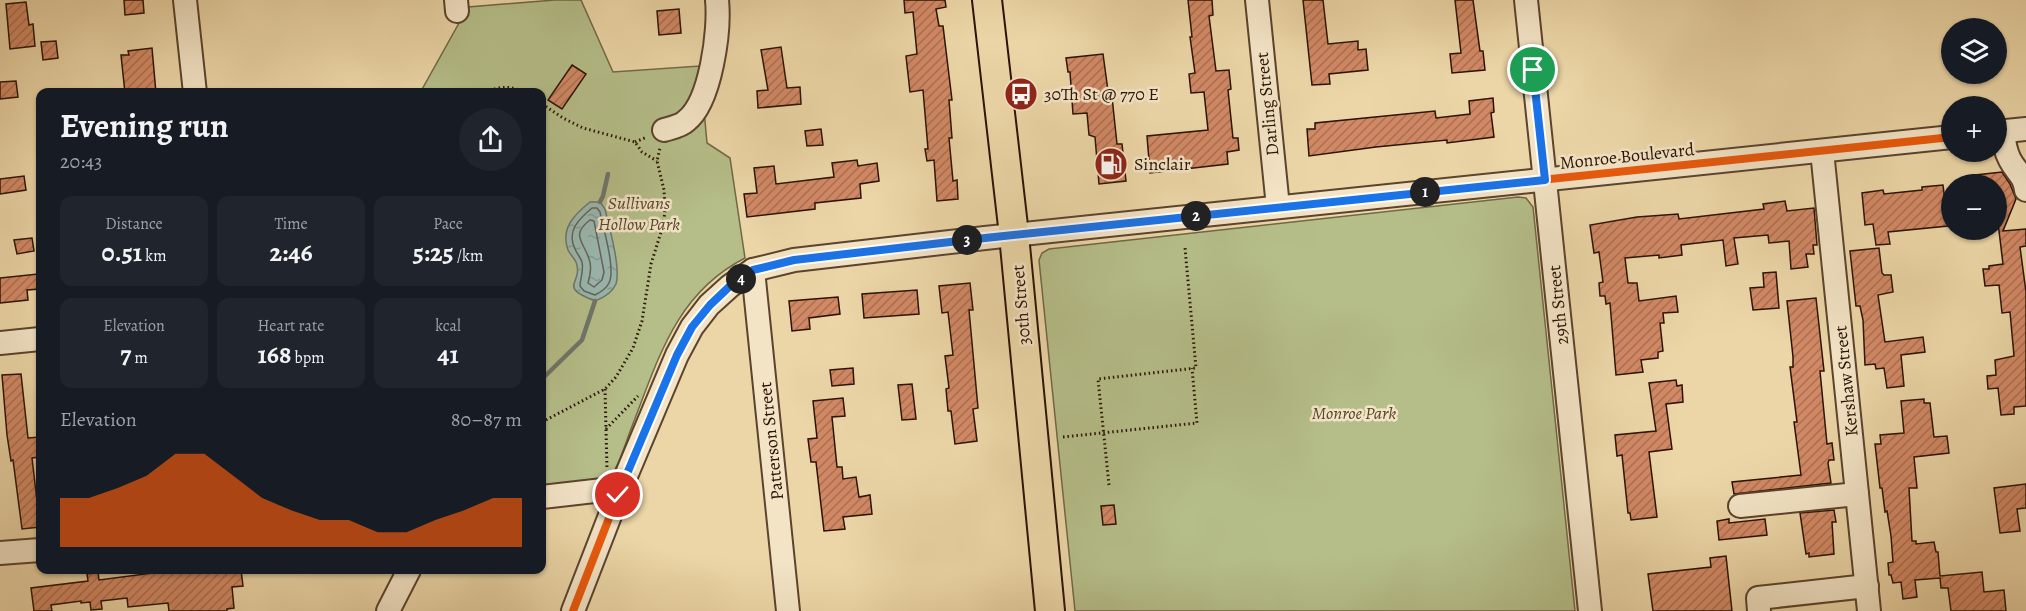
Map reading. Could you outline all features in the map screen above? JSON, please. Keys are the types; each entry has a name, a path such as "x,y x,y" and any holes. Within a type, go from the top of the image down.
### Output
{"main road":[{"name":"30th Street","path":"987,0 1014,235 1050,611"}],"street":[{"path":"185,0 194,88"},
{"path":"664,130 685,122 703,98 709,79 715,40 717,0"},
{"name":"Darling Street","path":"1257,0 1278,207"},
{"name":"29th Street","path":"1526,0 1590,611"},
{"path":"2007,131 2026,129"},
{"name":"Monroe Boulevard","path":"573,611 618,495 677,355 692,327 710,305 730,286 753,270 794,260 1014,235 1941,138"},
{"name":"Kershaw Street","path":"1822,151 1869,611"},
{"path":"2007,153 2010,161 2025,179 2026,190"},
{"name":"Patterson Street","path":"753,270 788,611"},
{"path":"0,343 36,339"},
{"path":"546,497 603,490 618,495"},
{"path":"1740,506 1857,494"},
{"path":"0,553 36,550"},
{"path":"388,611 408,574"},
{"path":"1759,611 1758,598 1867,586"}],"path":[{"path":"546,107 583,128 624,137 634,142 642,152 657,161"},
{"path":"634,142 664,130"},
{"path":"546,420 605,389 616,377 633,348 642,321 651,264 665,212 664,189 657,161 664,130"},
{"path":"1109,485 1098,379 1196,368 1185,248"},
{"path":"1063,437 1197,423 1192,368"},
{"path":"605,389 607,470"},
{"path":"606,429 641,394"}],"green space":[{"name":"Sullivans Hollow Park","path":"581,0 613,72 700,66 707,143 730,158 745,258 721,273 701,290 685,310 660,354 620,458 612,475 606,479 546,486 546,88 423,88 468,7"},
{"name":"Monroe Park","path":"1518,197 1526,198 1533,207 1575,611 1075,611 1039,260 1042,253 1049,249"}],"water":[{"path":"590,202 600,202 605,209 617,268 614,287 607,295 595,301 583,296 574,288 578,269 566,242 570,222"}],"building":[{"path":"124,0 143,0 144,13 125,15"},
{"path":"904,0 945,0 946,7 936,9 939,26 943,26 952,100 949,100 952,138 949,138 953,181 957,180 958,199 937,201 934,160 927,161 925,149 928,149 923,90 910,92 906,56 917,54 913,12 905,13"},
{"path":"1188,0 1212,0 1213,15 1209,16 1216,71 1229,70 1231,89 1228,90 1233,138 1238,138 1239,150 1227,152 1228,164 1150,173 1147,136 1208,130 1204,92 1191,93 1189,74 1195,73"},
{"path":"1303,0 1323,0 1328,44 1358,41 1358,50 1366,49 1368,70 1329,74 1330,84 1312,85"},
{"path":"1455,0 1473,0 1485,70 1452,73 1450,54 1461,53"},
{"path":"26,2 29,25 33,24 35,46 10,49 6,4"},
{"path":"679,9 681,33 659,35 657,11"},
{"path":"56,41 58,58 43,60 41,42"},
{"path":"781,47 787,88 800,87 801,104 758,108 757,91 768,90 761,50"},
{"path":"152,48 156,88 124,88 121,55 129,55 128,51"},
{"path":"1103,54 1109,98 1112,97 1117,144 1122,144 1126,181 1099,184 1095,137 1089,135 1087,113 1073,114 1070,72 1068,72 1066,58"},
{"path":"572,65 586,74 562,109 548,100"},
{"path":"16,81 18,97 0,99 0,82"},
{"path":"1493,98 1494,112 1491,113 1494,137 1447,143 1447,140 1376,147 1309,156 1307,129 1315,129 1315,123 1435,111 1436,118 1470,114 1469,101"},
{"path":"821,129 823,145 807,146 805,131"},
{"path":"857,160 858,166 877,163 879,181 860,184 861,198 815,203 815,209 747,217 744,194 757,193 754,168 774,166 776,184 834,177 832,163"},
{"path":"24,176 26,190 0,194 0,179"},
{"path":"2007,180 2016,199 2007,221"},
{"path":"1941,185 1941,227 1888,232 1890,244 1876,245 1873,224 1865,225 1862,193 1883,190 1884,194 1922,190 1922,187"},
{"path":"1785,201 1787,211 1814,208 1817,245 1813,245 1814,254 1806,254 1808,267 1791,269 1789,241 1769,243 1768,235 1734,238 1738,264 1726,266 1723,240 1681,245 1682,255 1625,258 1628,283 1637,283 1639,301 1676,296 1678,312 1663,313 1664,323 1660,323 1663,351 1658,352 1658,358 1641,360 1643,372 1616,375 1610,303 1606,304 1605,296 1600,296 1599,283 1603,282 1599,252 1594,253 1590,225 1637,217 1678,214 1679,219 1764,209 1763,204"},
{"path":"2026,229 2026,246 2020,247 2026,292 2026,406 2014,407 2014,414 2001,415 1998,388 1988,389 1987,376 1996,375 1995,360 2014,356 2010,312 2002,313 1999,285 1985,286 1983,269 2003,264 2000,240 2007,240 2007,231"},
{"path":"32,238 34,251 17,254 14,240"},
{"path":"1879,248 1882,273 1891,275 1893,292 1878,295 1885,342 1923,337 1925,352 1901,355 1904,386 1887,388 1884,368 1876,369 1875,364 1865,365 1863,320 1860,306 1856,306 1850,251"},
{"path":"1776,272 1779,308 1753,310 1750,288 1764,287 1763,273"},
{"path":"36,274 36,289 27,290 28,300 0,303 0,278"},
{"path":"970,283 973,310 969,310 978,408 973,409 977,441 955,444 951,411 948,411 946,389 949,388 945,356 953,355 948,312 942,313 939,286"},
{"path":"917,290 919,314 864,318 862,294"},
{"path":"838,297 840,314 809,318 810,329 792,331 789,301"},
{"path":"1816,298 1824,371 1820,371 1827,444 1832,443 1834,460 1829,460 1828,463 1831,483 1734,494 1732,482 1801,475 1794,422 1797,422 1790,367 1793,367 1793,357 1787,301"},
{"path":"853,368 854,384 832,386 830,370"},
{"path":"21,374 28,438 36,437 36,458 32,458 36,492 36,527 22,529 13,460 11,461 7,435 2,375"},
{"path":"1676,380 1677,386 1682,385 1683,402 1666,404 1672,449 1649,452 1657,517 1631,520 1630,513 1628,513 1622,455 1617,456 1615,435 1656,431 1649,383"},
{"path":"912,384 916,419 902,420 898,385"},
{"path":"843,398 845,416 832,417 837,467 842,467 843,479 856,477 859,497 870,495 872,514 843,517 845,529 824,531 816,462 811,462 808,439 817,438 813,401"},
{"path":"1924,399 1924,403 1930,403 1934,437 1947,436 1949,453 1914,457 1917,488 1909,488 1912,541 1916,541 1916,544 1934,542 1936,552 1938,552 1940,576 1982,572 1984,592 2004,590 2006,611 1951,611 1948,588 1941,588 1940,578 1915,580 1917,597 1903,599 1901,582 1893,583 1889,575 1888,563 1893,562 1891,536 1882,488 1880,488 1875,444 1881,444 1880,435 1904,433 1901,401"},
{"path":"2026,484 2026,508 2017,509 2020,531 2000,533 1994,488"},
{"path":"1114,505 1116,524 1103,525 1101,506"},
{"path":"1834,510 1836,522 1832,522 1834,554 1809,557 1809,553 1806,554 1800,513"},
{"path":"1729,519 1729,523 1765,519 1767,535 1719,540 1717,521"},
{"path":"1726,556 1732,611 1653,611 1648,574 1711,567 1710,558"},
{"path":"87,574 98,574 99,580 145,574 242,574 243,586 232,587 234,608 227,609 227,611 169,611 168,603 128,607 127,598 101,601 102,609 91,610 90,602 81,603 81,601 51,605 52,611 34,611 31,588 88,581"}],"waterway":[{"path":"600,202 608,174"},
{"path":"546,375 582,340 595,301"}],"cycle path":[{"path":"573,611 618,495 677,355 692,327 709,305 753,270 794,260 985,238 1941,138"}],"place":[{"name":"30Th St @ 770 E","path":"1021,94"},
{"name":"Sinclair","path":"1111,164"}],"route":[{"path":"618,495 677,355 692,327 730,286 753,270 794,260 985,238 1545,180 1533,70"}]}
